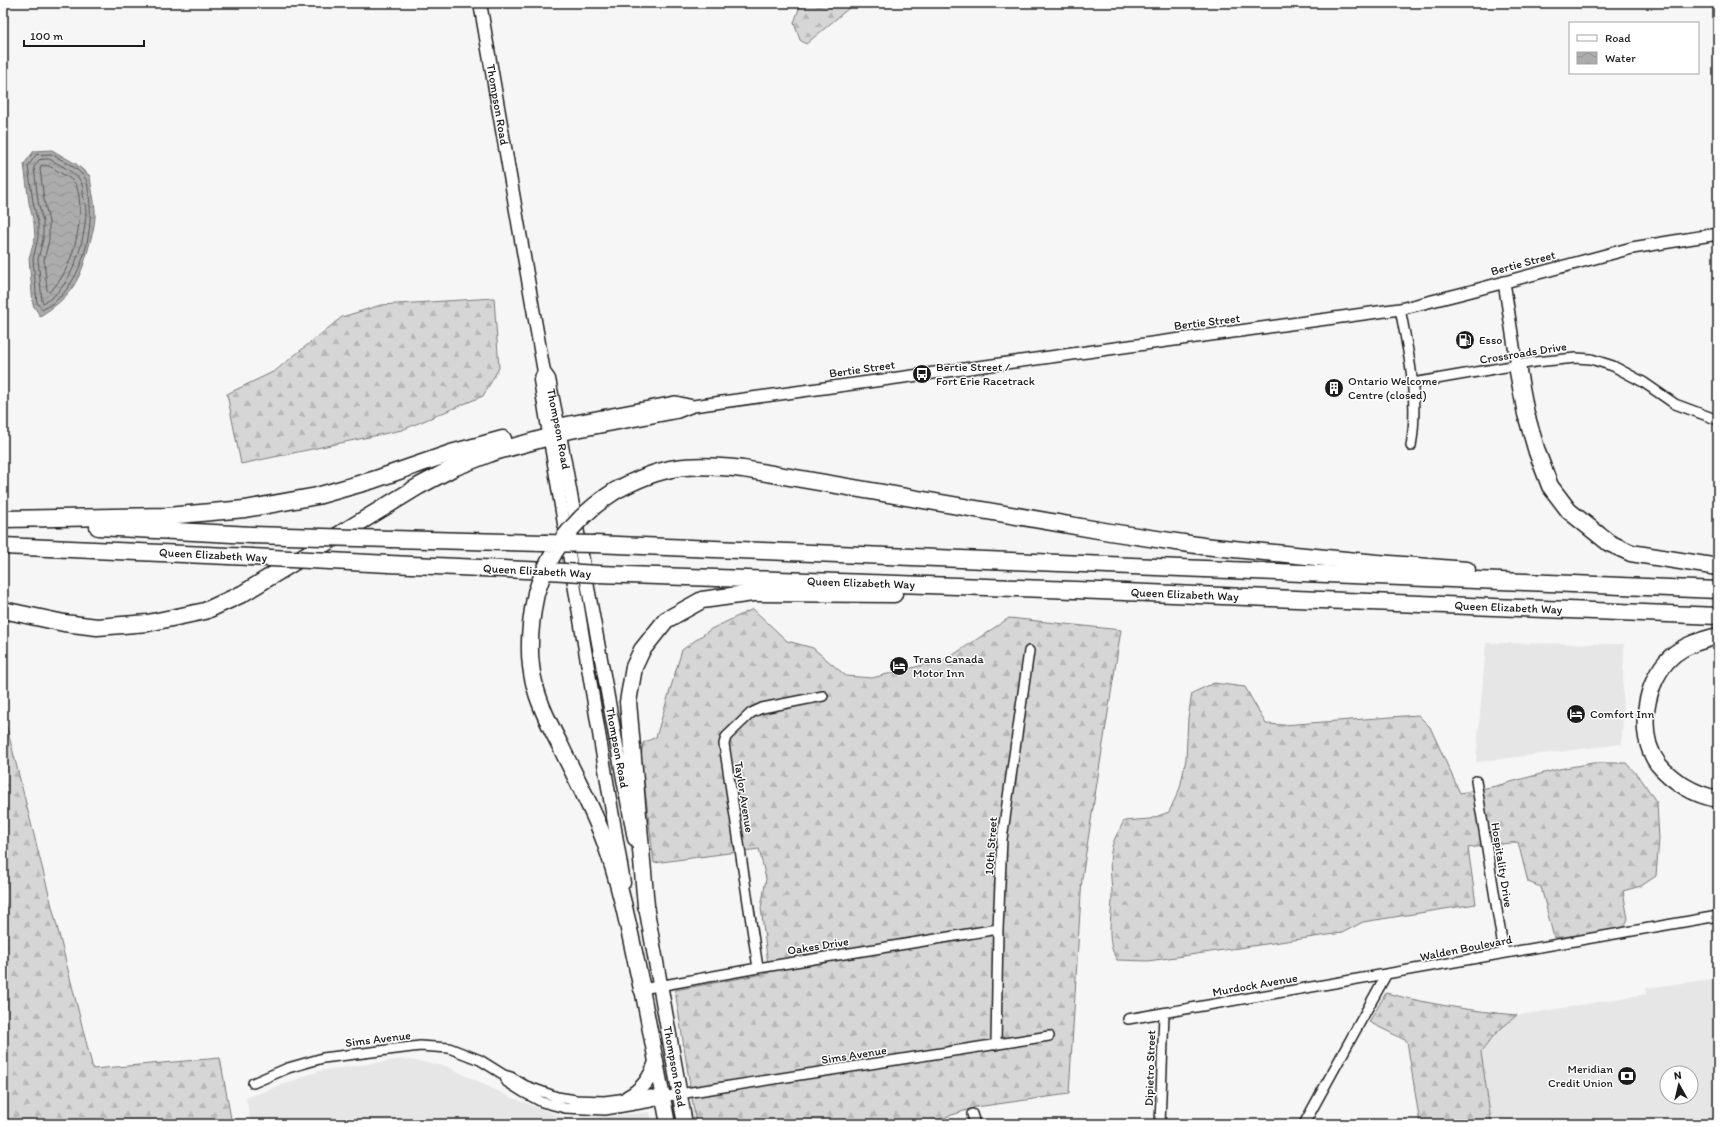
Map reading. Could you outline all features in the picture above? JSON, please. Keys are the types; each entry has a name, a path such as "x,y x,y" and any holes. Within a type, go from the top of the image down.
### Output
{"highway":[{"path":"1517,366 1526,414 1537,452 1550,486 1569,511 1609,543 1631,554 1718,567"},
{"path":"3,521 168,516 245,509 317,496 373,480 451,453 554,431"},
{"path":"3,610 64,623 97,627 148,623 205,611 242,594 419,486 453,468 554,431"},
{"path":"642,989 613,866 605,840 548,721 538,695 531,666 530,645 531,625 536,593 543,572 559,542 577,521 601,500 637,478 685,466 713,465 1110,532 1203,546 1377,563 1472,570 1595,585"},
{"name":"Queen Elizabeth Way","path":"3,521 252,535 594,544 1718,590"},
{"name":"Queen Elizabeth Way","path":"3,546 598,574 1075,590 1718,616"},
{"path":"646,906 628,702 634,667 642,650 666,620 702,600 753,593 996,595 1075,590"},
{"path":"1718,636 1688,645 1671,657 1657,674 1646,704 1646,724 1650,746 1658,764 1674,779 1689,789 1706,797 1718,799"}],"main road":[{"name":"Thompson Road","path":"480,3 544,372 540,380 554,431 646,906 685,1124"},
{"name":"Thompson Road","path":"554,431 642,989 668,1124"},
{"path":"627,1098 637,1093 645,1085 656,1062"}],"street":[{"name":"Bertie Street","path":"554,431 678,412 693,406 1400,309 1464,294 1632,248 1718,234"},
{"path":"1504,282 1517,366"},
{"path":"1400,309 1413,383 1413,432 1410,446"},
{"name":"Crossroads Drive","path":"1413,383 1555,359 1591,359 1613,366 1642,382 1675,404 1718,420"},
{"name":"10th Street","path":"996,1045 998,929 1002,838 1029,651"},
{"name":"Taylor Avenue","path":"758,968 724,744 726,737 751,713 762,708 823,696"},
{"name":"Hospitality Drive","path":"1476,780 1504,953"},
{"name":"Walden Boulevard","path":"1386,975 1718,916"},
{"name":"Oakes Drive","path":"642,989 758,968 998,929"},
{"path":"1304,1124 1386,975"},
{"name":"Murdock Avenue","path":"1128,1018 1386,975"},
{"name":"Dipietro Street","path":"1160,1124 1164,1013"},
{"name":"Sims Avenue","path":"504,1075 507,1082 542,1102 565,1108 605,1110 652,1102 663,1097 679,1094 1049,1036"},
{"name":"Sims Avenue","path":"253,1083 288,1068 323,1058 420,1046 449,1048 480,1060 504,1075 511,1077 533,1089 557,1097 576,1100 604,1101 651,1095 663,1097"},
{"path":"972,1114 975,1124"}],"shaded area":[{"path":"1486,643 1624,644 1622,744 1476,762"},
{"path":"1718,978 1718,1124 1491,1124 1481,1052 1496,1033 1515,1016 1646,994 1646,988"},
{"path":"404,1059 446,1066 510,1097 570,1120 650,1112 652,1124 251,1124 246,1098 319,1071"}],"green space":[{"path":"801,3 855,3 806,44 800,40 794,23"},
{"path":"494,298 499,368 483,396 402,430 241,464 227,394 275,371 342,317 381,305"},
{"path":"753,609 787,641 813,648 846,676 872,678 947,659 1009,618 1121,630 1082,878 1069,1094 976,1107 937,1120 910,1124 696,1124 675,990 769,973 761,908 766,879 759,849 654,863 641,758 643,743 656,737 682,650 711,629"},
{"path":"1214,683 1245,687 1266,724 1283,725 1418,715 1430,727 1460,793 1496,786 1559,769 1593,763 1626,763 1641,779 1657,803 1659,839 1656,876 1641,886 1623,891 1628,919 1623,929 1554,938 1541,887 1528,882 1518,842 1468,848 1476,904 1363,922 1342,933 1148,961 1117,960 1113,952 1110,937 1112,896 1110,859 1113,844 1124,821 1150,819 1169,812 1180,788 1186,759 1188,718 1192,693"},
{"path":"3,712 93,1069 220,1058 232,1124 3,1124"},
{"path":"1386,993 1451,1007 1517,1015 1496,1033 1481,1052 1491,1121 1465,1124 1420,1124 1407,1041 1369,1022"}],"water":[{"path":"52,150 76,164 90,176 95,206 95,219 86,258 78,279 67,295 51,309 40,316 33,305 29,258 35,238 34,223 29,203 24,164 34,151"}],"place":[{"name":"Esso","path":"1465,340"},
{"name":"Bertie Street / Fort Erie Racetrack","path":"922,374"},
{"name":"Ontario Welcome Centre (closed)","path":"1334,388"},
{"name":"Trans Canada Motor Inn","path":"899,666"},
{"name":"Comfort Inn","path":"1576,714"},
{"name":"Meridian Credit Union","path":"1627,1076"}]}
